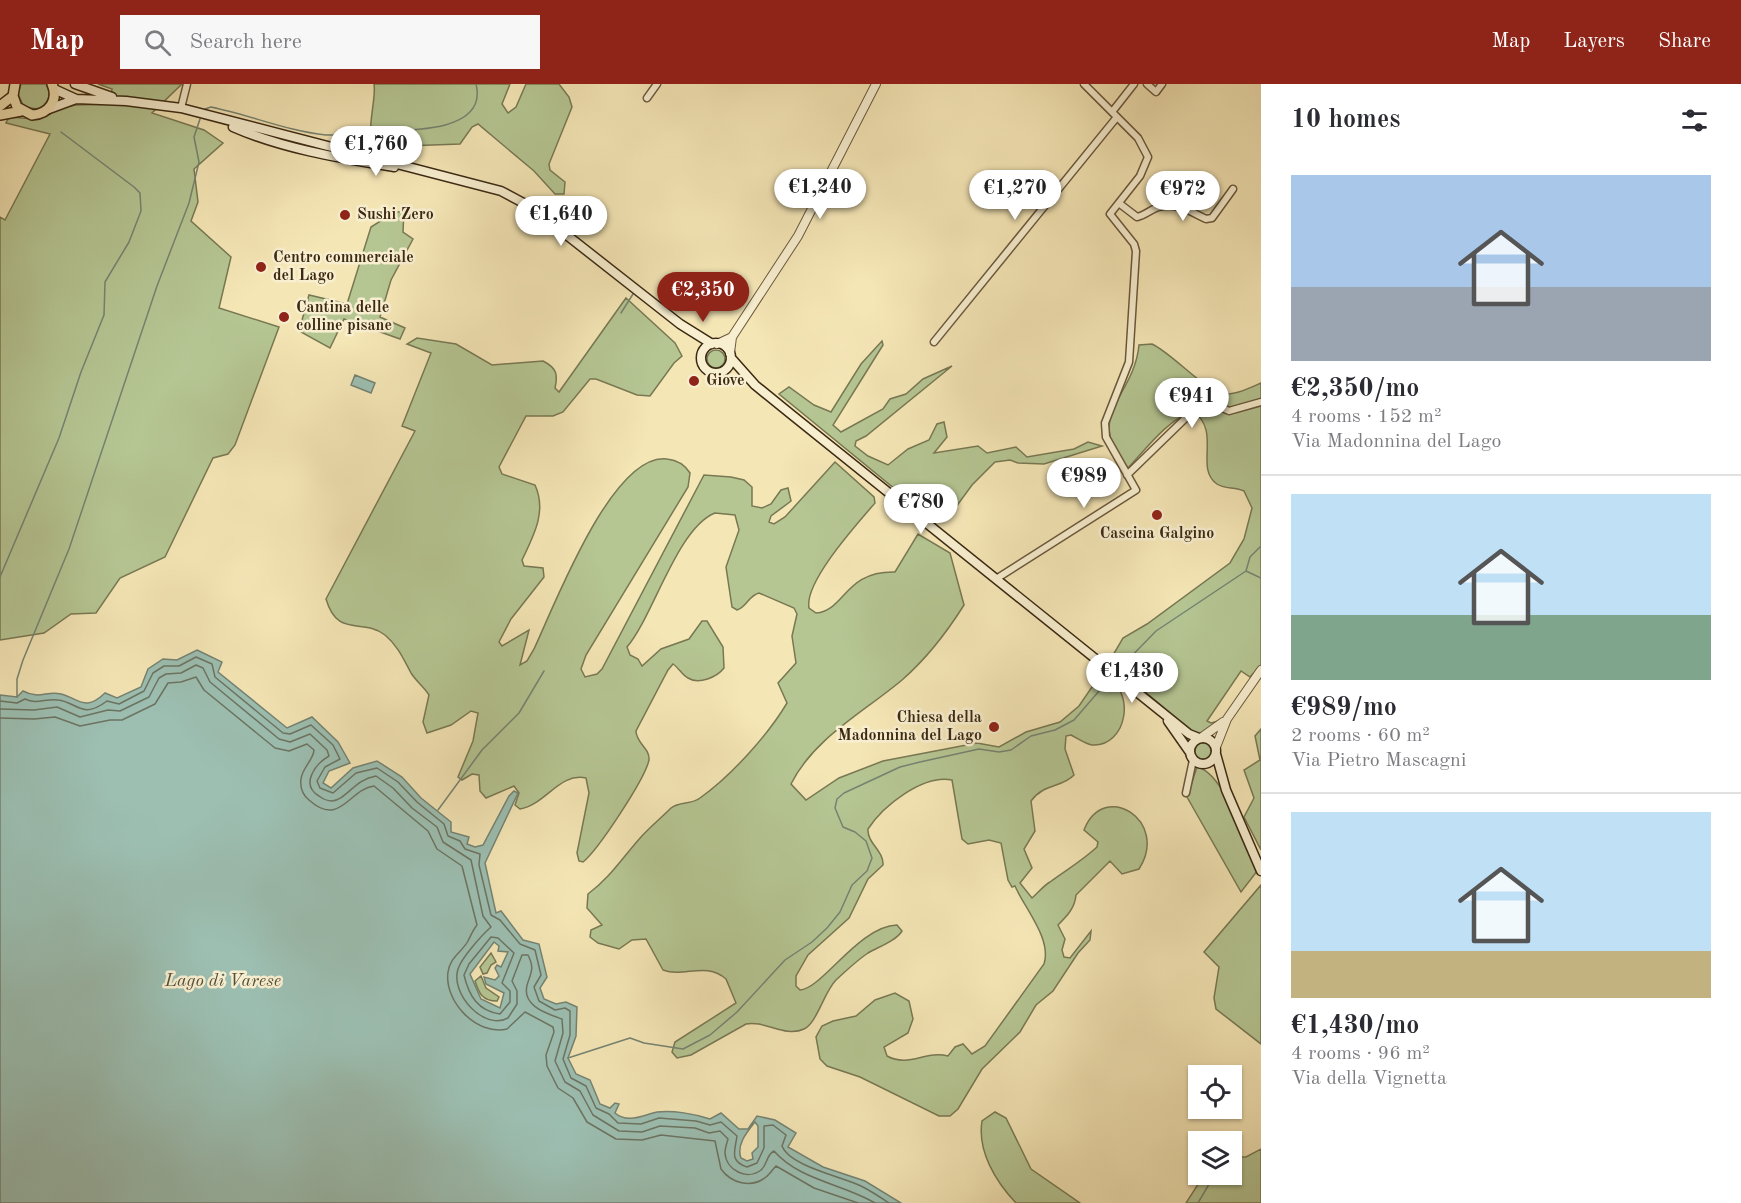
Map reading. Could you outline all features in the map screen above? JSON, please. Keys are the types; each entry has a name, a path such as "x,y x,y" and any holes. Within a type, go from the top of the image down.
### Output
{"main road":[{"path":"75,84 126,101"},
{"path":"49,109 53,103 53,86 76,99"},
{"path":"12,89 21,111"},
{"path":"0,106 12,89"},
{"path":"0,115 21,111 38,114 76,99 126,101 181,108 439,173 501,191 531,207 680,324 730,355 755,385"},
{"path":"214,118 258,138 353,161 439,173"},
{"path":"277,134 312,146 318,152"},
{"path":"318,152 323,149 357,153"},
{"path":"680,324 698,343 703,364 709,371 735,373 755,385 1189,734 1209,739 1216,751 1226,790 1261,871"},
{"path":"702,355 715,344"},
{"path":"723,371 727,368 730,355"},
{"path":"1156,707 1189,751 1193,760 1203,764 1226,790"},
{"path":"1189,751 1191,744 1201,738"},
{"path":"1203,764 1209,763 1216,751"}],"street":[{"path":"181,108 187,84"},
{"path":"647,98 657,84"},
{"path":"730,355 732,337 798,236 876,84"},
{"path":"996,579 1136,490 1106,437 1105,423 1129,362 1136,251 1134,244 1110,214 1140,176 1148,157 1138,138 1084,84"},
{"path":"934,342 1114,115 1134,84"},
{"path":"1147,84 1156,92 1162,84"},
{"path":"1120,204 1137,217 1146,216 1157,207 1178,206 1210,219 1233,189"},
{"path":"715,344 732,337"},
{"path":"1127,475 1196,408 1218,406 1228,411 1261,402"},
{"path":"1216,751 1227,719 1261,669"},
{"path":"1201,738 1227,719"},
{"path":"1186,793 1193,760"}],"green space":[{"path":"21,84 46,84 49,91 47,102 38,109 24,107 18,94"},
{"path":"98,84 182,84 152,113 204,130 223,143 194,169 198,202 191,221 231,257 219,308 279,327 235,445 228,454 213,458 165,557 120,578 96,613 71,614 44,633 0,640 0,217 5,220 50,134 6,123 9,117 35,119 54,109 76,105 110,104 112,89"},
{"path":"374,84 510,84 502,104 508,113 516,107 526,84 559,84 569,97 572,107 549,164 550,170 565,182 564,194 555,194 534,171 478,124 472,127 460,144 377,147 371,135"},
{"path":"404,211 403,232 413,239 391,280 380,317 405,328 400,339 344,319 330,348 299,331 309,295 347,304 371,227 393,213"},
{"path":"626,298 675,343 682,356 674,363 650,396 637,395 596,379 590,379 563,412 553,416 526,416 499,467 502,474 535,485 540,504 538,523 522,560 524,566 543,568 544,577 511,619 499,642 502,646 529,630 520,665 527,661 534,649 570,569 606,505 626,480 646,463 667,459 680,463 690,473 688,487 586,655 581,669 585,677 597,674 602,669 704,475 744,480 752,487 752,506 762,508 771,504 781,490 788,488 791,501 771,516 769,522 774,524 785,517 835,462 874,497 875,503 845,538 823,569 815,583 809,608 816,613 826,610 865,578 878,573 895,572 918,534 950,553 964,605 936,645 911,672 826,739 813,753 791,784 806,800 839,778 883,761 977,743 999,747 1026,732 1060,722 1079,706 1096,681 1103,676 1114,682 1121,692 1124,716 1114,737 1104,743 1092,745 1071,735 1066,736 1065,749 1074,775 1042,791 1031,801 1035,831 1024,849 1032,868 1020,883 1032,898 1097,847 1098,842 1084,830 1093,815 1105,808 1118,807 1131,812 1140,822 1146,835 1146,851 1139,869 1122,874 1110,861 1076,895 1072,908 1058,925 1065,939 1062,950 1064,957 1070,958 1091,931 1090,940 1078,953 1053,991 1036,1005 1020,1032 982,1069 958,1109 950,1116 939,1116 860,1077 827,1066 820,1059 816,1037 822,1026 856,1016 875,1000 895,993 909,1001 913,1019 908,1033 884,1047 887,1056 910,1060 932,1055 948,1056 955,1047 963,1044 972,1054 985,1046 1044,964 1044,944 1041,934 1015,886 1012,887 1008,880 1001,843 989,840 968,844 962,839 952,780 941,779 929,782 905,794 883,811 868,829 870,839 881,855 883,865 868,879 849,918 808,955 796,976 796,986 800,990 809,987 869,935 883,928 897,925 902,931 891,941 868,953 836,980 813,1020 804,1029 790,1031 760,1024 746,1024 691,1055 677,1058 672,1052 675,1042 736,1003 726,979 711,971 671,972 663,970 646,939 632,940 619,949 598,943 590,937 591,930 602,925 587,908 588,894 671,808 697,800 736,767 787,703 778,683 796,663 792,636 797,614 794,608 759,593 752,596 740,609 732,607 726,567 739,530 735,515 715,513 701,522 689,536 666,574 637,633 627,647 630,655 638,659 642,666 661,649 689,639 702,621 707,621 723,647 724,668 712,677 697,681 686,677 673,664 668,670 636,731 638,739 649,756 646,769 609,829 583,862 579,861 577,853 589,793 586,778 577,777 568,780 537,802 520,809 515,805 519,793 514,786 486,798 480,791 479,775 472,774 462,780 458,777 473,741 478,713 471,711 451,725 427,733 423,722 429,695 411,673 397,648 390,639 376,630 351,625 337,619 326,599 415,431 402,426 431,353 407,344 417,338 456,344 492,365 543,361 555,372 555,388 559,392"},
{"path":"882,341 883,345 833,425 841,432 883,409 890,399 906,394 923,379 952,366 866,436 856,441 855,446 868,456 888,465 908,449 929,440 937,424 944,422 947,437 934,453 978,446 987,453 1016,447 1027,457 1074,449 1088,442 1102,446 1044,464 1018,463 1010,460 995,462 972,485 953,511 934,521 779,394 789,387 814,405 831,412 861,364"},
{"path":"1152,344 1218,392 1235,393 1261,383 1261,665 1250,677 1241,671 1207,721 1211,723 1222,720 1202,734 1194,733 1117,668 1113,655 1123,638 1147,624 1230,563 1244,539 1252,508 1244,491 1220,486 1211,477 1208,469 1206,429 1193,411 1183,415 1166,428 1128,468 1115,450 1110,434 1110,420 1114,406 1129,379 1139,345"},
{"path":"712,350 720,350 725,355 723,366 712,368 707,363 707,355"},
{"path":"1261,729 1261,850 1244,817 1254,798 1244,770 1260,760 1255,736"},
{"path":"1200,743 1206,743 1211,751 1209,757 1200,759 1195,754 1195,748"},
{"path":"1197,767 1207,772 1225,795 1258,870 1241,892 1187,797"},
{"path":"1261,885 1261,1044 1216,1009 1214,998 1219,967 1204,952"},
{"path":"491,953 496,962 491,965 487,973 483,974 480,967"},
{"path":"481,976 486,988 499,997 497,1001 488,1000 480,993 475,981"},
{"path":"995,1112 1006,1118 1031,1169 1080,1203 1016,1203 995,1176 982,1144 982,1121"},
{"path":"1261,1149 1261,1203 1186,1203 1198,1185 1242,1185 1242,1157"}],"water":[{"path":"355,375 375,383 371,393 351,385"},
{"name":"Lago di Varese","path":"197,650 222,662 218,672 287,728 312,717 338,742 350,763 329,771 323,783 331,788 353,768 377,761 402,777 421,798 451,822 451,832 469,837 467,844 475,847 483,845 509,796 514,791 518,793 485,863 496,913 501,911 523,940 539,944 547,977 540,988 544,999 556,1004 566,1002 577,1007 576,1036 568,1058 576,1074 590,1080 600,1104 610,1108 615,1103 619,1104 615,1113 625,1118 670,1112 710,1119 721,1113 739,1129 748,1129 757,1116 775,1120 796,1133 788,1147 823,1167 865,1181 901,1203 0,1203 0,695 17,697 23,691 34,695 56,693 87,703 98,699 105,693 117,698 141,687 148,669 163,659 177,660","holes":["494,942 499,946 498,951 508,952 501,967 497,965 495,968 499,976 495,980 484,977 486,984 504,993 500,1008 481,999 470,974","755,1122 758,1126 758,1147 752,1153 753,1159 747,1161 741,1158 740,1148 743,1139"]}],"waterway":[{"path":"205,109 211,107 297,130 326,135 399,131 438,127 469,113 476,101 476,84"},
{"path":"17,697 17,679 23,660 69,549 157,286 189,203 199,162 194,137 200,119"},
{"path":"0,577 59,438 81,372 104,315 105,282 129,242 141,211 140,193 134,187 61,132"},
{"path":"621,313 633,294"},
{"path":"1117,671 1156,631 1246,571 1250,557 1261,546"},
{"path":"1246,571 1261,578"},
{"path":"438,810 482,750 519,713 544,671"},
{"path":"568,1058 630,1038 644,1043 683,1049 710,1035 737,1012 785,960 812,942 827,928 840,912 852,885 867,871 872,858 866,841 855,832 843,827 835,808 837,799 844,793 900,767 979,749 999,752 1011,750 1031,736 1055,730 1074,720 1112,676"},
{"path":"1198,1203 1209,1185"}],"place":[{"name":"Sushi Zero","path":"345,215"},
{"name":"Centro commerciale del Lago","path":"261,267"},
{"name":"Cantina delle colline pisane","path":"284,317"},
{"name":"Giove","path":"694,381"},
{"name":"Cascina Galgino","path":"1157,515"},
{"name":"Chiesa della Madonnina del Lago","path":"994,727"}]}
